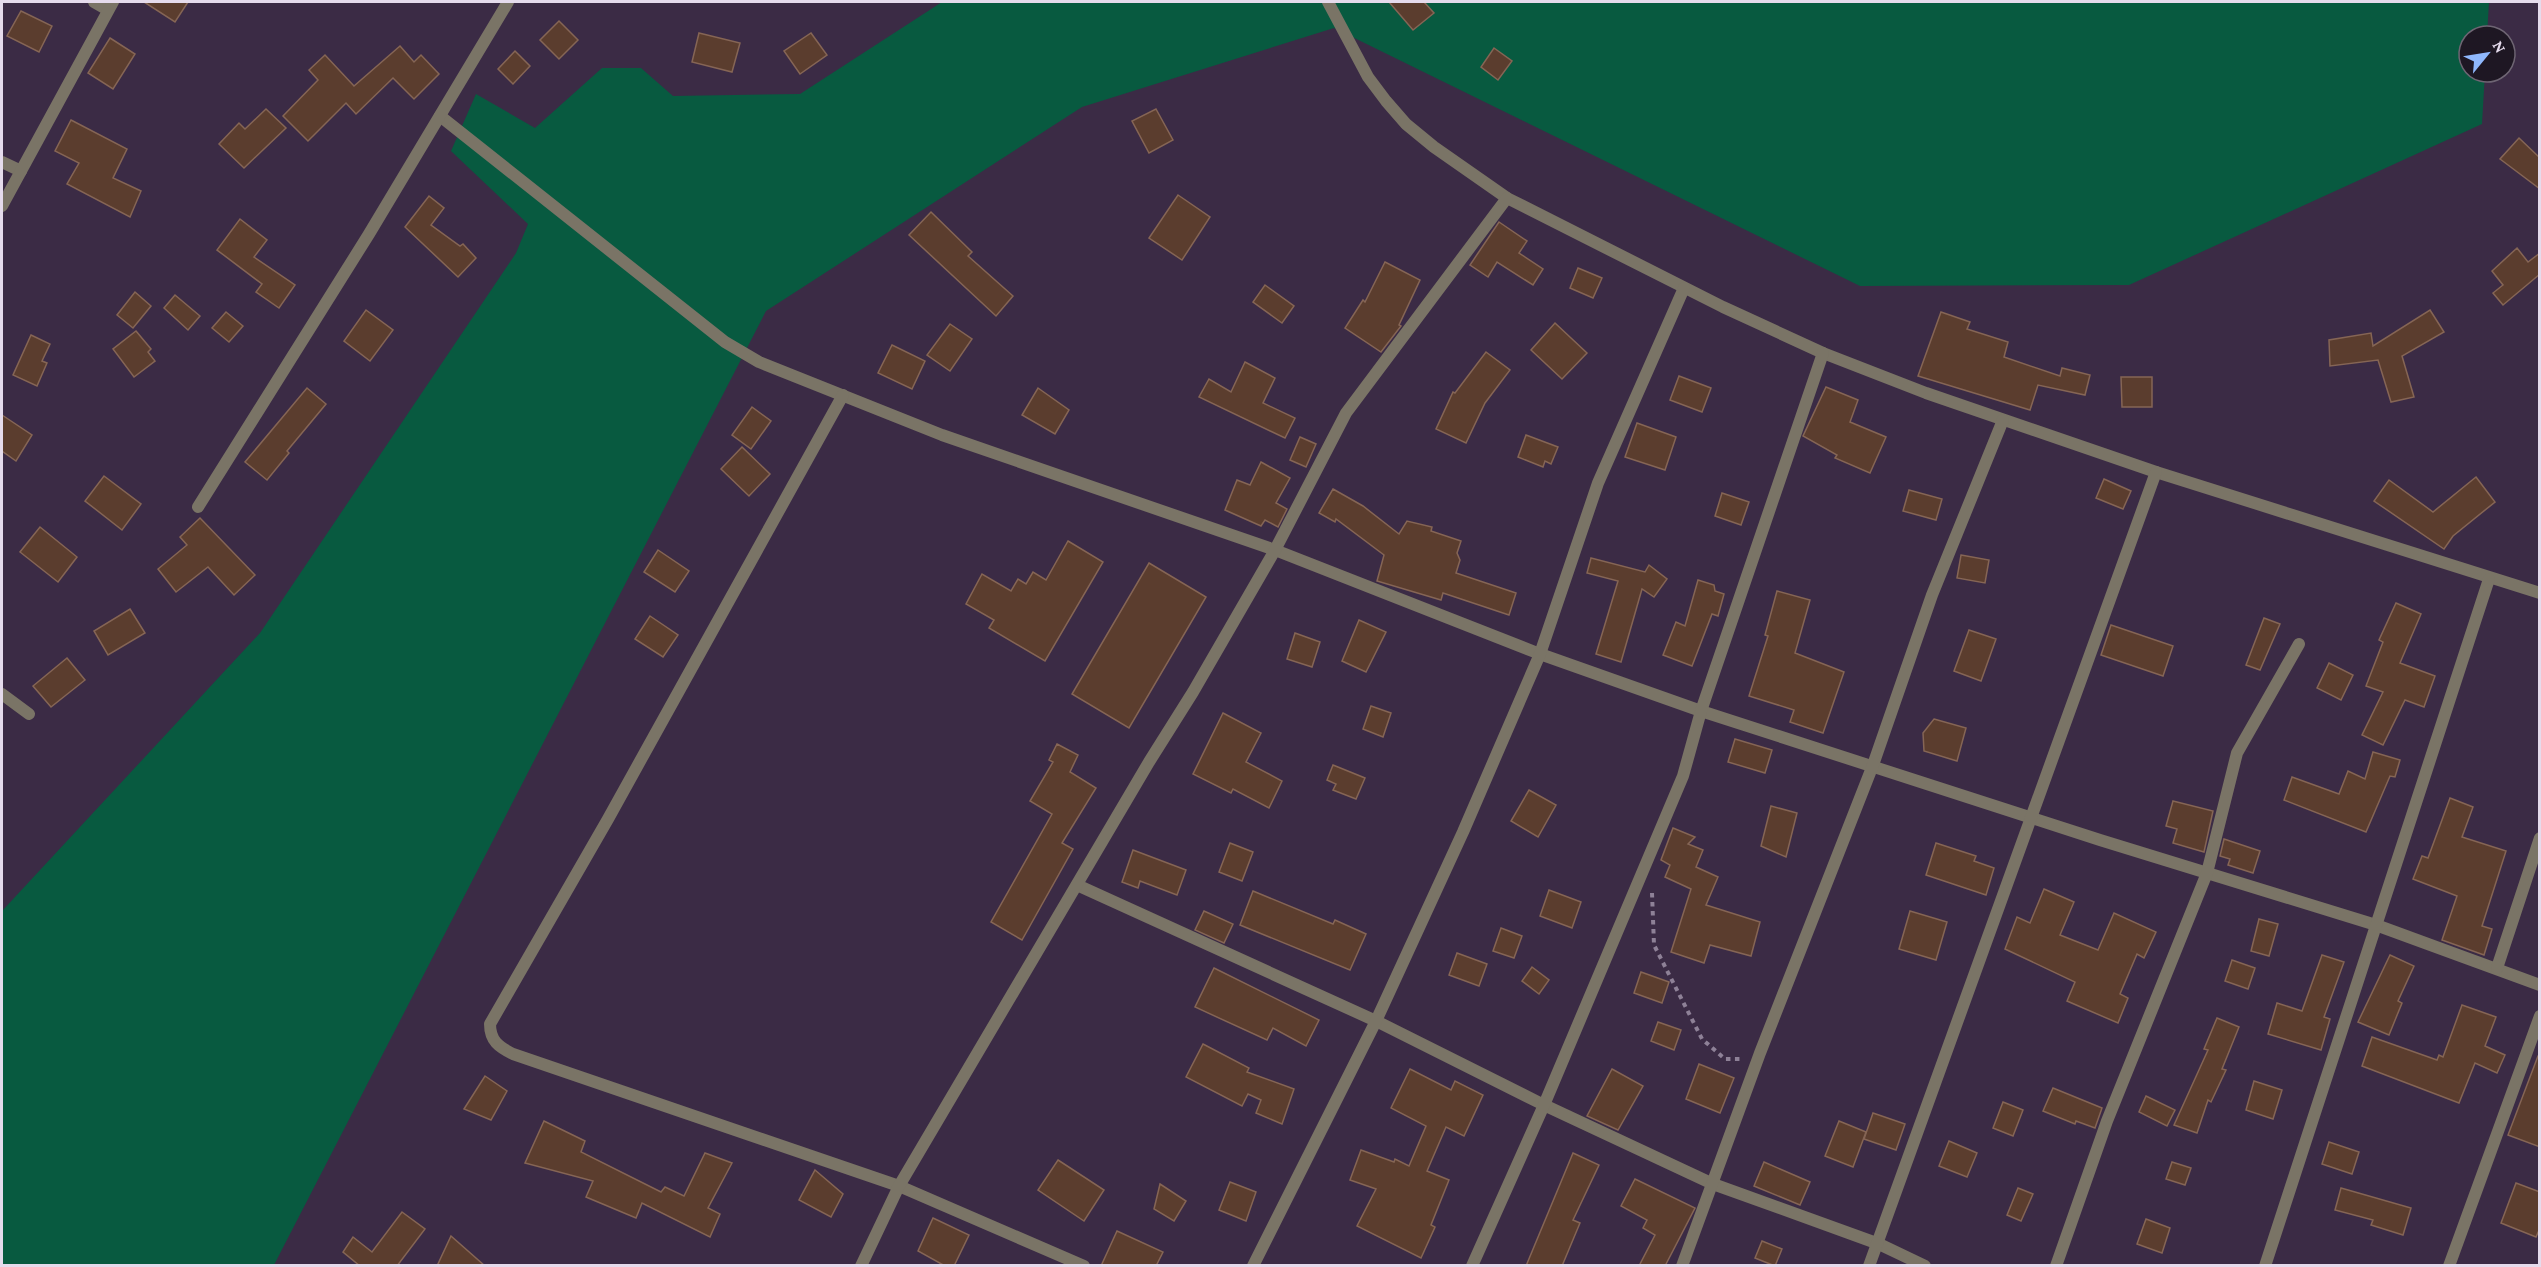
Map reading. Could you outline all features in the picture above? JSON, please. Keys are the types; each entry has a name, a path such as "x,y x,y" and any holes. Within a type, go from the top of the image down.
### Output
{"street":[{"path":"2,206 110,6 94,2"},
{"path":"198,507 508,2"},
{"path":"1328,2 1368,77 1406,124 1507,198 1684,288 1823,353 2003,420 2156,472 2328,525 2489,579 2540,593"},
{"path":"440,116 724,342 759,362 942,435 1275,550 1540,654 1701,711 2032,818 2376,925 2540,985"},
{"path":"2,162 21,171"},
{"path":"861,1266 899,1186 1275,550 1360,391 1429,304 1507,198"},
{"path":"1253,1266 1376,1022 1463,832 1540,654 1598,483 1684,288"},
{"path":"1472,1266 1544,1105 1618,925 1642,876 1683,776 1701,711 1823,353"},
{"path":"843,395 608,819 490,1024 490,1032 493,1041 513,1054 899,1186 1056,1260 1084,1266"},
{"path":"1682,1266 1758,1059 1873,765 1932,595 2003,420"},
{"path":"1869,1266 2032,818 2081,672 2156,472"},
{"path":"2265,1266 2489,579"},
{"path":"2056,1266 2107,1121 2207,873 2237,753 2299,644"},
{"path":"2,694 29,714"},
{"path":"2497,968 2540,838"},
{"path":"1077,885 1376,1022 1544,1105 1713,1184 1878,1244 1925,1266"},
{"path":"2449,1266 2540,1016"}],"path":[{"path":"1642,876 1651,882 1654,945 1702,1039 1725,1059 1758,1059"}],"green space":[{"path":"942,2 2489,2 2488,24 2457,24 2457,84 2484,84 2482,124 2129,285 1860,286 1334,28 1082,107 766,311 274,1265 2,1265 2,911 260,633 516,253 528,224 451,151 476,94 535,128 602,68 641,68 673,96 800,94"}],"building":[{"path":"144,2 188,2 175,22"},
{"path":"1389,2 1424,2 1434,13 1413,30"},
{"path":"21,11 52,26 39,52 7,36"},
{"path":"559,21 578,40 559,59 540,40"},
{"path":"699,33 740,43 732,72 692,62"},
{"path":"811,33 827,55 800,74 784,51"},
{"path":"110,38 135,54 113,89 88,73"},
{"path":"400,46 414,62 421,55 439,74 414,99 393,78 356,114 346,103 308,141 283,116 318,80 309,70 325,55 354,86"},
{"path":"1494,48 1512,61 1498,80 1481,67"},
{"path":"515,51 530,66 513,84 498,69"},
{"path":"266,109 286,128 244,168 219,144 239,123 245,129"},
{"path":"1156,109 1173,140 1149,153 1132,121"},
{"path":"71,120 127,149 113,178 141,191 130,217 67,184 79,163 55,151"},
{"path":"2519,138 2540,158 2540,189 2500,159"},
{"path":"1178,195 1210,217 1182,260 1149,238"},
{"path":"429,196 444,208 431,225 460,246 463,244 476,258 458,277 405,227"},
{"path":"931,212 972,252 968,256 1013,296 996,316 909,235"},
{"path":"240,219 267,240 254,257 295,285 279,308 256,292 262,284 217,250"},
{"path":"1499,222 1527,241 1519,253 1543,269 1533,285 1497,262 1488,277 1470,265"},
{"path":"2517,248 2528,262 2540,253 2540,274 2503,305 2493,293 2503,285 2492,271"},
{"path":"1385,262 1420,280 1399,325 1401,326 1381,352 1345,328 1363,300 1365,302"},
{"path":"1578,268 1602,278 1593,298 1570,288"},
{"path":"1265,285 1294,306 1282,323 1253,302"},
{"path":"135,292 151,306 133,328 117,315"},
{"path":"175,295 200,316 188,330 164,308"},
{"path":"366,310 393,330 370,361 344,341"},
{"path":"2430,310 2444,332 2402,356 2414,397 2391,402 2378,360 2330,366 2329,340 2371,333 2373,346"},
{"path":"226,312 243,326 229,342 212,328"},
{"path":"1941,312 1970,322 1967,329 2008,342 2004,357 2060,376 2062,368 2090,375 2085,395 2038,385 2030,410 1918,376"},
{"path":"1555,323 1587,353 1562,379 1531,350"},
{"path":"950,324 972,339 950,371 927,355"},
{"path":"136,331 151,349 148,352 155,361 134,377 113,349"},
{"path":"31,335 50,344 42,361 47,363 37,386 13,375"},
{"path":"892,345 925,361 912,389 878,373"},
{"path":"1486,352 1510,370 1485,403 1466,443 1436,429 1453,392 1455,393"},
{"path":"1245,362 1275,378 1263,403 1295,418 1285,438 1199,397 1209,379 1231,392"},
{"path":"1679,376 1711,388 1702,412 1670,400"},
{"path":"2121,377 2152,377 2152,407 2122,407"},
{"path":"1826,387 1858,400 1850,422 1886,437 1870,473 1835,458 1837,455 1803,436"},
{"path":"307,388 326,404 287,451 289,453 267,480 245,462"},
{"path":"1038,388 1069,410 1055,434 1022,415"},
{"path":"752,407 771,421 751,449 732,435"},
{"path":"2,415 32,435 16,461 2,451"},
{"path":"1637,423 1676,437 1665,470 1625,457"},
{"path":"1526,435 1558,447 1551,464 1545,461 1543,467 1518,457"},
{"path":"1300,437 1316,444 1306,467 1290,460"},
{"path":"742,447 770,474 749,496 721,469"},
{"path":"1261,462 1290,478 1276,503 1287,509 1278,527 1265,520 1261,526 1225,510 1237,480 1250,485"},
{"path":"104,476 141,504 122,530 85,501"},
{"path":"2476,477 2495,502 2453,536 2444,549 2374,501 2389,480 2433,512"},
{"path":"2104,479 2131,491 2123,509 2096,498"},
{"path":"1333,489 1363,506 1399,534 1407,521 1432,527 1431,531 1461,541 1457,553 1460,560 1456,573 1516,593 1509,615 1443,593 1441,600 1377,581 1384,555 1336,519 1335,522 1319,513"},
{"path":"1909,490 1942,499 1936,520 1903,511"},
{"path":"1722,493 1749,502 1741,525 1715,516"},
{"path":"200,518 255,575 234,595 208,567 176,592 158,569 187,545 180,537"},
{"path":"40,527 77,557 58,582 20,552"},
{"path":"1068,541 1103,562 1045,661 989,628 994,620 966,604 982,574 1011,591 1018,579 1026,584 1033,572 1046,580"},
{"path":"658,550 689,571 675,592 644,572"},
{"path":"1961,555 1989,560 1985,583 1957,578"},
{"path":"1591,558 1645,572 1649,565 1667,579 1654,597 1642,589 1621,662 1596,654 1618,581 1587,573"},
{"path":"1149,563 1206,597 1129,728 1072,694"},
{"path":"1698,580 1714,585 1715,591 1724,594 1718,616 1712,614 1692,666 1663,655 1676,622 1685,626"},
{"path":"1777,591 1810,600 1795,653 1844,672 1823,733 1790,722 1794,710 1749,696 1768,636 1765,635"},
{"path":"2396,603 2421,614 2400,663 2435,676 2424,707 2405,700 2383,745 2362,735 2383,692 2366,686 2383,642 2379,640"},
{"path":"130,609 145,633 108,655 94,631"},
{"path":"650,616 678,635 663,657 635,639"},
{"path":"2264,618 2280,624 2260,670 2246,665"},
{"path":"1359,620 1386,632 1366,672 1342,661"},
{"path":"2111,625 2173,646 2163,676 2101,655"},
{"path":"1969,630 1996,639 1981,681 1954,671"},
{"path":"1295,633 1320,642 1312,667 1287,659"},
{"path":"67,658 85,680 51,707 33,686"},
{"path":"2329,663 2353,675 2341,700 2317,688"},
{"path":"1371,706 1391,713 1383,737 1363,729"},
{"path":"1223,713 1261,733 1246,762 1282,781 1269,808 1233,789 1231,793 1193,774"},
{"path":"1934,719 1966,728 1957,761 1924,751 1923,733"},
{"path":"1735,739 1772,750 1765,773 1728,762"},
{"path":"1057,744 1078,755 1070,772 1096,788 1062,843 1073,849 1022,940 991,922 1052,814 1030,801 1053,762 1049,760"},
{"path":"2373,752 2400,760 2395,777 2390,776 2366,832 2284,800 2292,777 2339,794 2348,771 2365,779"},
{"path":"1333,765 1365,778 1356,799 1333,790 1336,784 1327,780"},
{"path":"1529,790 1556,805 1538,837 1511,821"},
{"path":"2450,798 2473,807 2462,837 2506,851 2482,926 2492,929 2484,955 2442,940 2457,896 2413,879 2422,856 2428,858"},
{"path":"2173,801 2213,811 2204,852 2173,843 2177,829 2166,826"},
{"path":"1771,806 1797,813 1786,857 1761,846"},
{"path":"1673,828 1695,837 1688,844 1703,850 1696,867 1718,877 1706,905 1760,922 1751,956 1710,945 1704,963 1671,952 1691,889 1665,877 1670,865 1661,860"},
{"path":"2224,839 2260,851 2253,873 2228,865 2230,859 2220,856"},
{"path":"1230,843 1253,852 1242,881 1219,872"},
{"path":"1936,843 1976,856 1974,861 1994,868 1986,895 1926,875"},
{"path":"1133,850 1186,870 1177,895 1140,881 1138,888 1122,882"},
{"path":"2044,889 2074,902 2060,935 2098,950 2114,913 2156,932 2144,958 2137,954 2120,994 2128,998 2118,1023 2067,1001 2075,982 2005,949 2017,917 2030,923"},
{"path":"1549,890 1581,902 1572,928 1540,916"},
{"path":"1253,891 1333,924 1335,920 1366,934 1350,970 1240,925"},
{"path":"1204,911 1233,924 1224,943 1195,930"},
{"path":"1910,911 1947,922 1936,960 1899,949"},
{"path":"2259,919 2278,924 2269,956 2251,951"},
{"path":"1501,928 1522,936 1514,958 1493,951"},
{"path":"1457,953 1487,964 1479,986 1449,975"},
{"path":"2322,955 2344,962 2324,1017 2330,1019 2321,1050 2268,1034 2277,1003 2302,1011"},
{"path":"2390,955 2414,966 2398,1001 2402,1003 2389,1035 2358,1022"},
{"path":"2232,960 2255,968 2248,989 2225,981"},
{"path":"1532,967 1549,980 1539,994 1522,981"},
{"path":"1214,968 1319,1020 1306,1046 1273,1028 1267,1040 1195,1007"},
{"path":"1641,972 1669,982 1662,1003 1634,993"},
{"path":"2462,1005 2496,1017 2485,1046 2505,1055 2497,1073 2475,1063 2459,1103 2362,1066 2372,1037 2437,1060 2439,1055 2443,1057"},
{"path":"2217,1018 2239,1027 2222,1069 2226,1070 2211,1102 2208,1100 2197,1133 2174,1125 2208,1050 2204,1049"},
{"path":"1658,1022 1681,1030 1674,1050 1651,1041"},
{"path":"1203,1044 1249,1068 1247,1072 1294,1089 1282,1124 1256,1113 1261,1100 1248,1094 1242,1106 1186,1077"},
{"path":"2538,1056 2540,1056 2540,1147 2508,1135"},
{"path":"1699,1064 1734,1078 1720,1113 1686,1099"},
{"path":"1410,1069 1451,1090 1455,1081 1483,1095 1464,1136 1446,1127 1427,1171 1449,1180 1431,1225 1435,1227 1421,1258 1357,1226 1376,1189 1350,1180 1361,1150 1394,1162 1395,1159 1409,1166 1426,1126 1391,1108"},
{"path":"1612,1069 1643,1086 1618,1130 1587,1116"},
{"path":"485,1076 507,1091 491,1120 464,1109"},
{"path":"2254,1081 2282,1090 2273,1119 2246,1110"},
{"path":"2053,1088 2102,1108 2095,1128 2076,1121 2075,1124 2043,1111"},
{"path":"2146,1096 2175,1110 2167,1126 2139,1112"},
{"path":"2003,1102 2023,1110 2013,1136 1993,1128"},
{"path":"1873,1113 1905,1124 1896,1150 1864,1139"},
{"path":"544,1121 585,1141 581,1152 661,1192 665,1187 684,1196 705,1153 732,1163 708,1208 720,1214 710,1237 642,1203 636,1218 586,1197 593,1181 525,1163"},
{"path":"1839,1121 1866,1132 1853,1167 1825,1156"},
{"path":"1949,1141 1977,1153 1967,1177 1939,1166"},
{"path":"2329,1142 2359,1152 2352,1174 2322,1164"},
{"path":"1573,1153 1599,1165 1573,1220 1580,1223 1562,1266 1526,1266"},
{"path":"1058,1160 1104,1190 1084,1221 1038,1190"},
{"path":"1764,1162 1810,1182 1800,1205 1754,1186"},
{"path":"2172,1162 2191,1168 2185,1185 2166,1179"},
{"path":"815,1170 843,1194 831,1217 799,1200"},
{"path":"1635,1179 1695,1208 1665,1266 1639,1266 1655,1235 1643,1228 1647,1220 1621,1206"},
{"path":"1230,1182 1256,1192 1246,1221 1219,1210"},
{"path":"2516,1183 2540,1192 2540,1228 2536,1237 2501,1223"},
{"path":"1160,1184 1186,1201 1174,1221 1154,1209"},
{"path":"2018,1188 2033,1194 2021,1221 2007,1215"},
{"path":"2341,1188 2411,1208 2403,1235 2371,1225 2373,1220 2335,1210"},
{"path":"402,1212 425,1229 397,1266 360,1266 343,1252 353,1237 372,1252"},
{"path":"933,1218 969,1235 954,1266 945,1266 918,1251"},
{"path":"2146,1219 2170,1228 2162,1253 2137,1244"},
{"path":"1117,1231 1163,1252 1156,1266 1101,1266"},
{"path":"451,1236 485,1266 437,1266"},
{"path":"1762,1241 1782,1249 1775,1266 1755,1258"}]}
